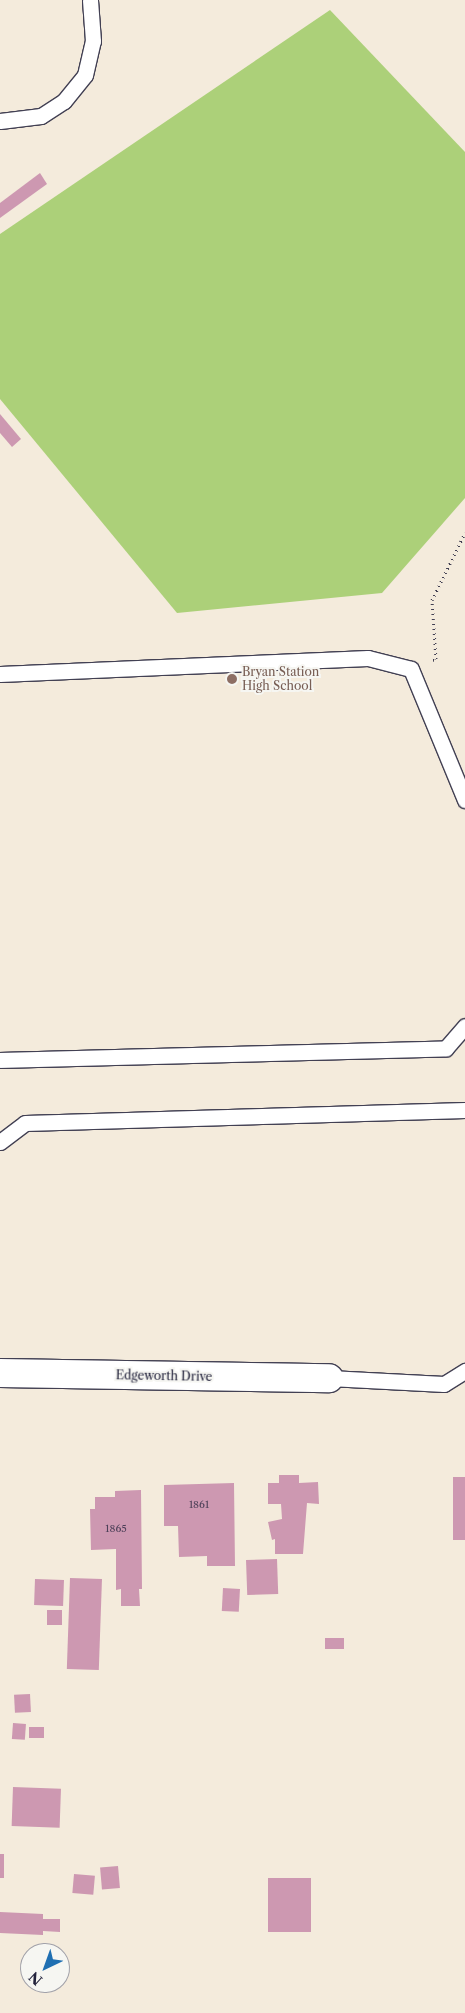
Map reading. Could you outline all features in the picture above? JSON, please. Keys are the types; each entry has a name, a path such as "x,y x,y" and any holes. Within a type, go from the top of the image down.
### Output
{"street":[{"name":"Edgeworth Drive","path":"0,1373 329,1378"}],"lane":[{"path":"0,122 41,116 64,101 85,75 93,41 90,0"},
{"path":"0,674 368,658 411,669 465,800"},
{"path":"0,1060 446,1048 465,1026"},
{"path":"0,1142 25,1123 465,1110"},
{"path":"329,1378 444,1384 465,1371"}],"path":[{"path":"411,669 436,659 432,600 465,533"}],"green space":[{"path":"330,10 465,152 465,498 382,593 177,613 0,399 0,234"}],"building":[{"path":"40,173 47,184 0,218 0,203"},
{"path":"0,414 21,439 12,447 0,433"},
{"path":"279,1475 299,1475 299,1483 318,1482 319,1504 307,1503 303,1554 275,1554 275,1539 272,1540 268,1522 282,1519 281,1504 268,1504 268,1483 279,1483"},
{"path":"453,1477 465,1477 465,1540 453,1540"},
{"path":"234,1483 235,1566 207,1566 207,1556 179,1557 178,1526 164,1526 164,1485"},
{"path":"141,1490 142,1589 139,1589 140,1606 121,1606 121,1589 116,1590 116,1549 91,1550 90,1509 95,1509 95,1497 115,1497 115,1491"},
{"path":"277,1559 278,1594 247,1595 246,1560"},
{"path":"70,1578 102,1579 99,1670 67,1669"},
{"path":"35,1579 64,1580 63,1606 34,1605"},
{"path":"223,1588 240,1589 239,1612 222,1611"},
{"path":"47,1610 62,1610 62,1625 47,1625"},
{"path":"325,1638 344,1638 344,1649 325,1649"},
{"path":"30,1694 31,1712 15,1713 14,1695"},
{"path":"13,1723 26,1724 25,1740 12,1739"},
{"path":"29,1727 44,1727 44,1738 29,1738"},
{"path":"13,1787 61,1789 60,1828 12,1826"},
{"path":"0,1854 4,1854 4,1878 0,1878"},
{"path":"118,1866 120,1888 102,1889 100,1868"},
{"path":"74,1874 95,1876 93,1895 72,1893"},
{"path":"268,1878 311,1878 311,1932 268,1932"},
{"path":"0,1912 43,1914 43,1919 60,1919 60,1932 43,1931 43,1935 0,1933"}],"place":[{"name":"Bryan Station High School","path":"232,679"}]}
